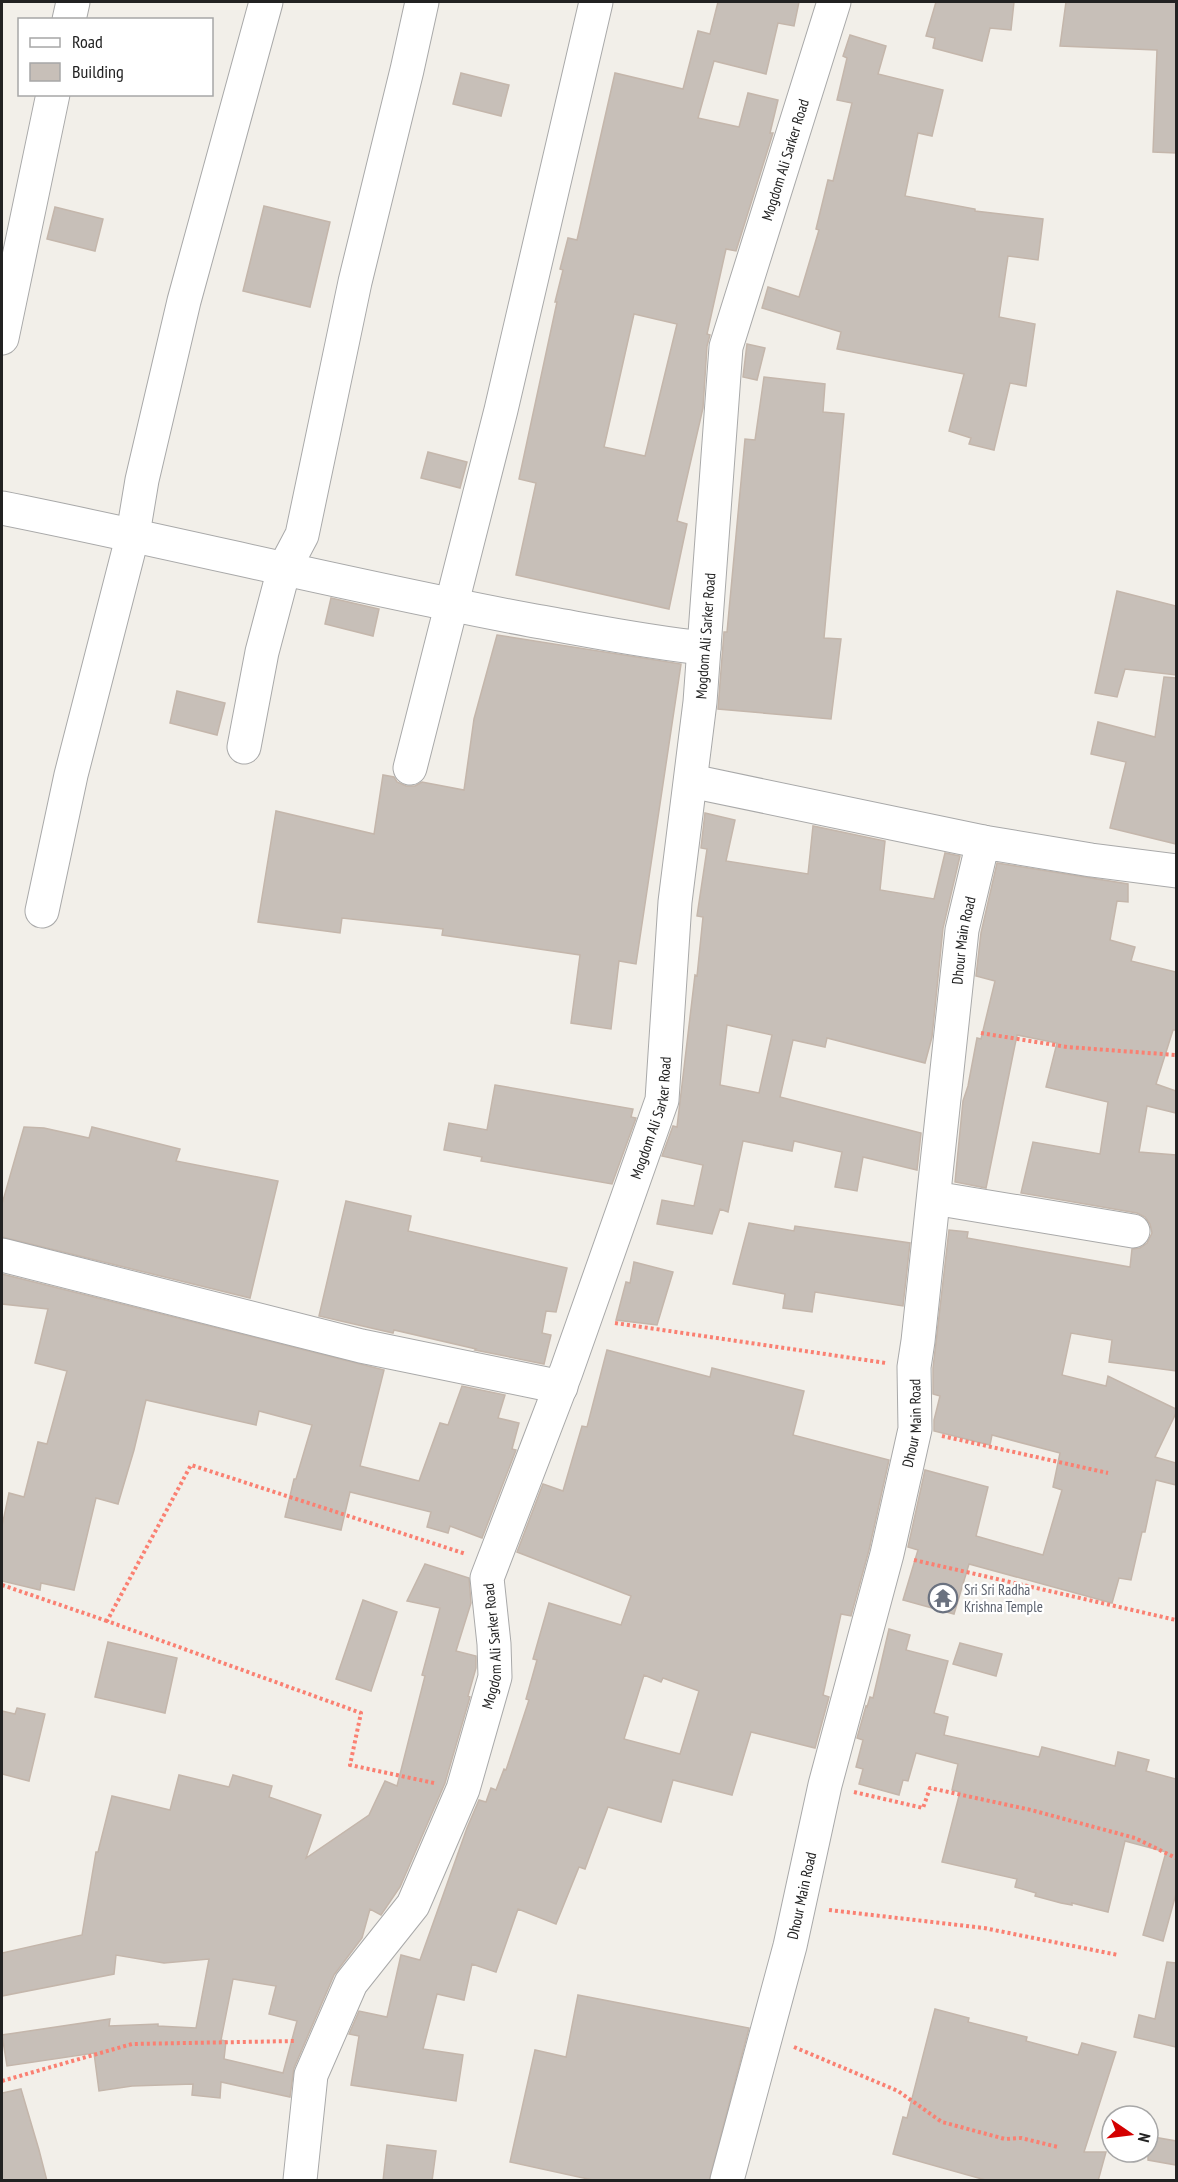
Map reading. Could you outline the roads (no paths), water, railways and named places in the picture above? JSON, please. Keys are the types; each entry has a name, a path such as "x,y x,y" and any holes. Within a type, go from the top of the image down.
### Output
{"street":[{"path":"69,18 73,2"},
{"path":"42,911 89,700 133,534 142,480 184,301 266,2"},
{"path":"244,747 262,652 284,569 302,535 355,282 422,2"},
{"path":"410,768 501,411 596,2"},
{"name":"Mogdom Ali Sarker Road","path":"300,2181 311,2075 351,1983 413,1905 463,1789 495,1677 495,1644 487,1578 561,1387 662,1100 675,902 700,702 726,347 834,2"},
{"path":"2,338 53,96"},
{"path":"2,508 133,534 453,606 653,642 704,648"},
{"path":"691,781 983,842 1176,871"},
{"name":"Dhour Main Road","path":"727,2181 790,1946 825,1785 887,1554 915,1430 914,1367 962,930 983,842"},
{"path":"934,1198 1133,1231"},
{"path":"2,1255 361,1346 561,1387"}],"place":[{"name":"Sri Sri Radha Krishna Temple","path":"943,1598"}]}
